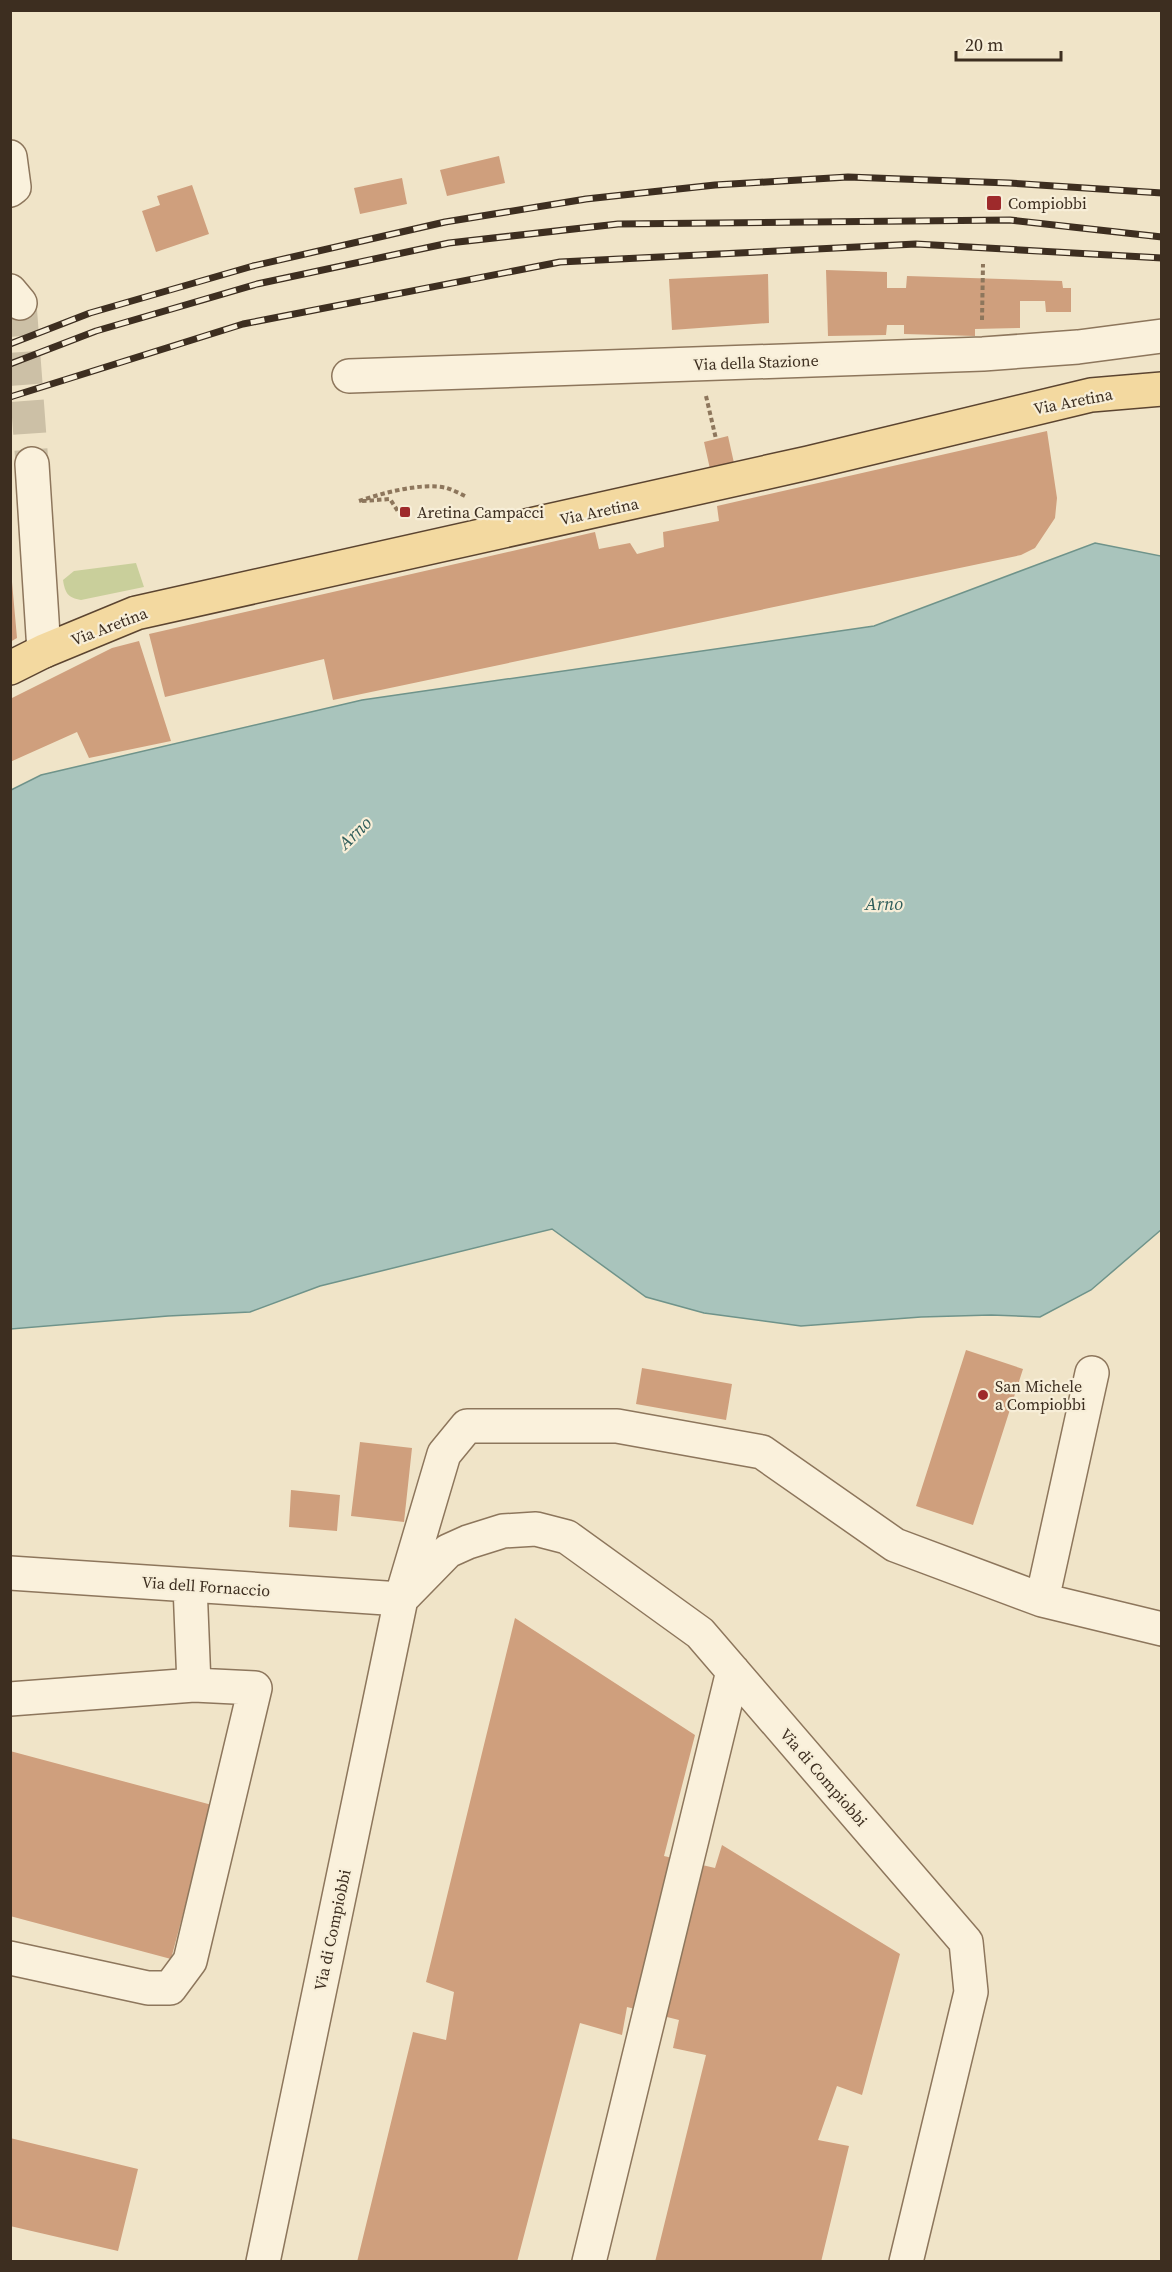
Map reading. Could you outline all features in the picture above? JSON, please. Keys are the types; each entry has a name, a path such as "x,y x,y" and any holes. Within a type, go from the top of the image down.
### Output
{"main road":[{"name":"Via Aretina","path":"10,668 44,651 136,613 774,471 1091,395 1161,389"}],"street":[{"path":"10,157 14,187 10,190"},
{"name":"Via della Stazione","path":"349,376 983,354 1078,347 1161,336"},
{"path":"32,464 44,651"},
{"path":"1042,1600 1092,1374"},
{"name":"Via di Compiobbi","path":"263,2262 401,1599 444,1454 467,1426 617,1426 762,1452 895,1545 1042,1600 1161,1629"},
{"name":"Via di Compiobbi","path":"401,1599 448,1551 468,1542 503,1531 536,1529 567,1537 700,1633 966,1942 971,1992 906,2262"},
{"name":"Via dell Fornaccio","path":"10,1573 401,1599"},
{"path":"190,1585 195,1685"},
{"path":"589,2262 733,1671"},
{"path":"10,1699 195,1685 255,1688 190,1961 170,1988 148,1988 10,1958"}],"path":[{"path":"982,264 983,354"},
{"path":"708,405 716,439"},
{"path":"399,513 390,499 359,501 383,493 415,488 446,488 465,496"}],"green space":[{"path":"136,563 144,587 81,600 70,596 65,588 63,580 74,571"}],"water":[{"name":"Arno","path":"1095,543 1161,556 1162,1229 1091,1290 1040,1317 991,1315 921,1317 801,1326 704,1313 646,1297 552,1229 320,1286 250,1312 168,1316 11,1329 11,790 41,775 362,700 874,626"}],"building":[{"path":"499,156 505,183 447,196 440,170"},
{"path":"402,178 407,204 360,214 354,188"},
{"path":"192,185 209,234 156,252 142,211 160,205 157,196"},
{"path":"826,270 887,272 887,288 906,288 907,276 1062,281 1063,288 1071,288 1071,312 1046,312 1045,301 1020,301 1020,328 975,329 975,336 904,334 904,325 887,325 886,335 828,336"},
{"path":"768,274 769,323 672,330 669,279"},
{"path":"1047,431 1057,498 1055,518 1035,548 1021,555 333,700 324,659 165,697 149,634 595,532 599,549 630,543 637,554 664,547 663,532 719,521 717,506"},
{"path":"728,436 734,463 710,469 704,442"},
{"path":"10,582 12,582 17,638 10,642"},
{"path":"139,641 171,741 89,758 77,732 10,762 10,699 112,648"},
{"path":"966,1350 1023,1369 973,1525 916,1506"},
{"path":"642,1368 732,1384 726,1420 636,1404"},
{"path":"360,1442 412,1448 404,1522 351,1516"},
{"path":"291,1490 340,1495 337,1531 289,1527"},
{"path":"515,1618 695,1735 664,1856 715,1868 722,1845 900,1954 862,2095 837,2086 818,2140 849,2146 821,2262 655,2262 706,2055 673,2048 679,2020 627,2007 622,2035 580,2023 517,2262 357,2262 413,2032 446,2040 454,1992 426,1982"},
{"path":"10,1751 212,1805 171,1959 10,1916"},
{"path":"10,2138 138,2169 118,2251 10,2226"}],"tunnel":[{"path":"20,303 32,464"}],"railway":[{"path":"10,344 90,313 253,266 445,222 586,199 715,185 848,177 1009,183 1162,193"},
{"path":"10,364 96,331 257,284 449,243 618,224 1010,220 1162,237"},
{"path":"10,397 243,324 560,262 916,244 1162,258"}],"place":[{"name":"Compiobbi","path":"994,203"},
{"name":"Aretina Campacci","path":"405,512"},
{"name":"San Michele a Compiobbi","path":"983,1395"}]}
